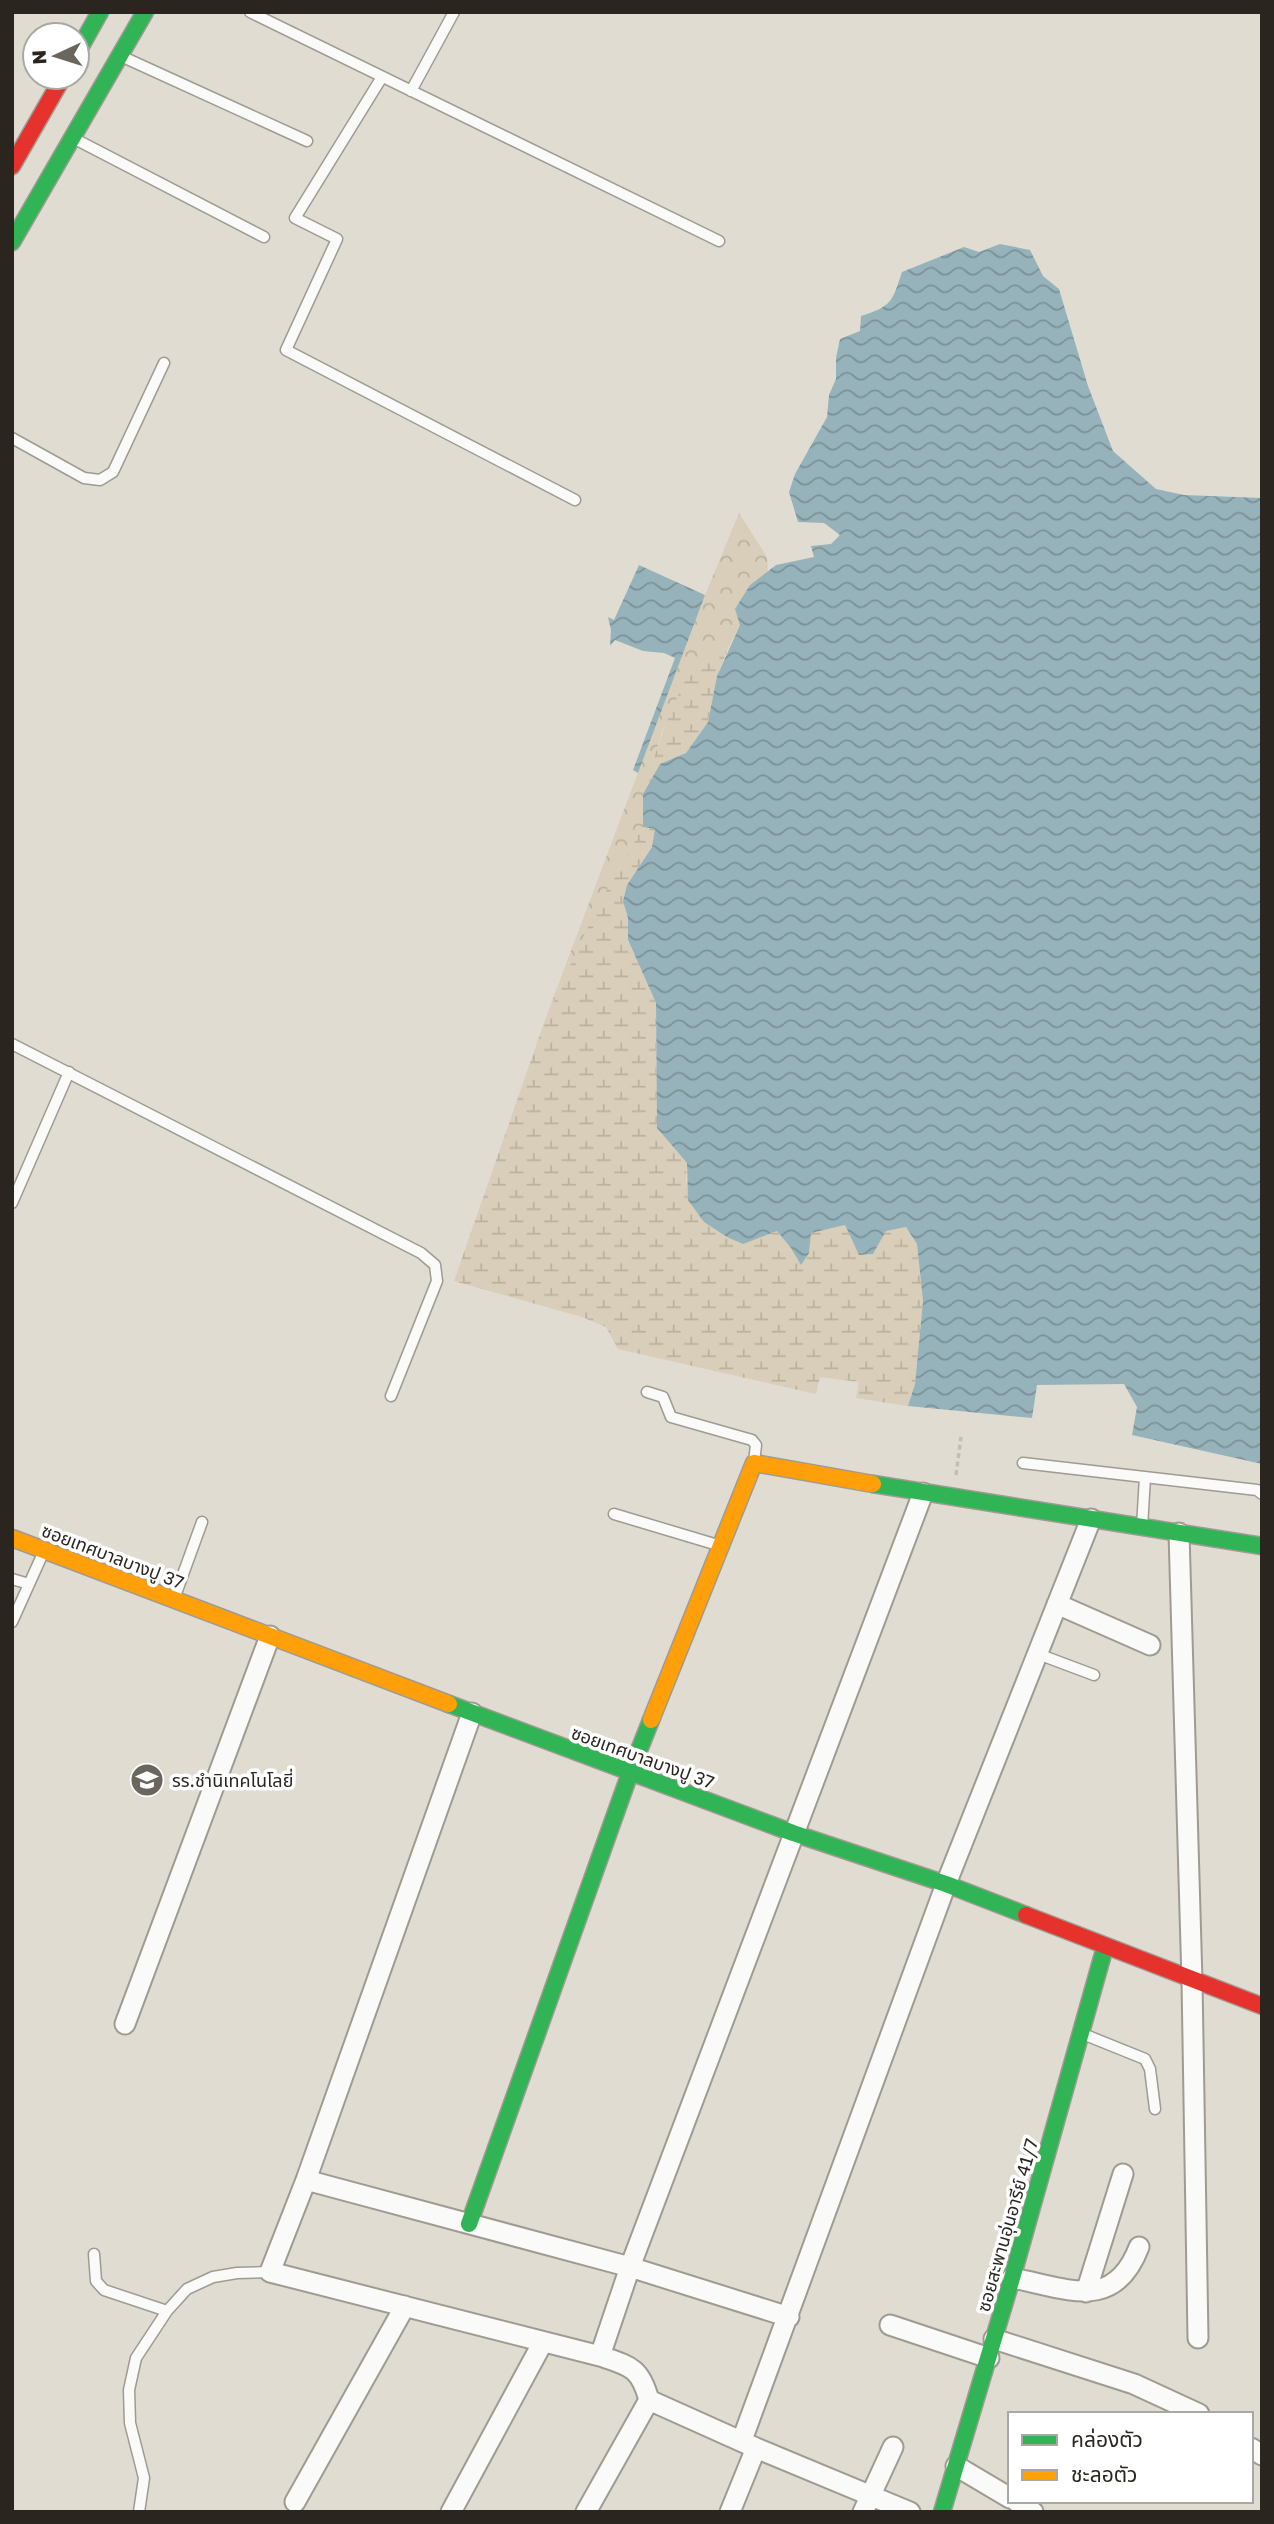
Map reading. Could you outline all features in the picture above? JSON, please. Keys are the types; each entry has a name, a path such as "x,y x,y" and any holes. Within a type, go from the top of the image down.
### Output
{"street":[{"path":"91,28 100,12"},
{"path":"12,242 145,12"},
{"path":"12,166 55,91"},
{"path":"469,2224 630,1773 754,1463 953,1498 1262,1546"},
{"path":"600,2356 630,2267 923,1493"},
{"path":"730,2512 789,2317 946,1884 1091,1518"},
{"path":"1179,1533 1192,1981 1198,2338"},
{"name":"ซอยเทศบาลบางปู 37","path":"12,1538 630,1773 793,1833 946,1884 1262,2006"},
{"path":"1057,1604 1150,1645"},
{"path":"125,2024 270,1636"},
{"path":"472,1713 306,2180 270,2272 628,2365 639,2373 649,2400 749,2444 867,2504 910,2512"},
{"name":"ซอยสะพานอุ่นอารีย์ 41/7","path":"942,2512 1012,2278 1105,1947"},
{"path":"1086,2292 1123,2174"},
{"path":"306,2180 630,2267 789,2317"},
{"path":"1012,2278 1086,2292 1100,2290 1113,2285 1134,2260 1139,2247"},
{"path":"295,2502 405,2306"},
{"path":"890,2325 1134,2384 1195,2412"},
{"path":"451,2512 543,2343"},
{"path":"586,2512 649,2400"},
{"path":"867,2504 893,2447"},
{"path":"956,2466 1008,2497"}],"lane":[{"path":"250,12 719,241"},
{"path":"411,91 454,12"},
{"path":"119,55 307,141"},
{"path":"382,77 295,218 337,239 286,350 575,500"},
{"path":"73,137 264,237"},
{"path":"12,438 84,478 100,480 113,472 164,363"},
{"path":"12,1044 421,1253 435,1265 437,1281 391,1395"},
{"path":"12,1203 69,1072"},
{"path":"647,1392 663,1397 671,1417 752,1440 756,1445 754,1463"},
{"path":"1023,1463 1257,1490 1262,1494"},
{"path":"1142,1527 1145,1477"},
{"path":"614,1514 721,1546"},
{"path":"173,1600 202,1522"},
{"path":"12,1622 44,1550"},
{"path":"12,1579 29,1584"},
{"path":"1038,1654 1094,1675"},
{"path":"1081,2034 1146,2059 1150,2069 1155,2109"},
{"path":"94,2254 96,2281 104,2290 167,2311"},
{"path":"139,2512 144,2478 130,2423 129,2390 136,2358 167,2311 187,2289 213,2277 270,2272"}],"path":[{"path":"953,1498 961,1437"}],"green space":[{"path":"739,513 767,557 768,571 750,585 740,625 728,648 710,651 691,671 662,732 643,794 643,827 598,906 545,1020 701,605"},
{"path":"728,648 717,676 708,722 686,753 660,764 643,794 670,715 690,673 701,658 712,650"},
{"path":"643,827 656,829 652,847 627,885 623,901 628,918 628,941 656,1003 657,1128 687,1163 686,1183 777,1231 791,1248 809,1253 810,1233 845,1225 859,1255 873,1254 886,1231 906,1227 917,1244 923,1301 915,1384 908,1406 856,1398 859,1382 820,1377 816,1394 618,1349 606,1327 582,1317 454,1281 545,1020 598,905"}],"water":[{"path":"1000,244 1030,250 1043,276 1059,289 1088,386 1113,451 1156,489 1184,495 1262,498 1262,1464 1132,1435 1137,1407 1124,1384 1037,1385 1032,1418 908,1406 915,1384 923,1301 917,1244 906,1227 886,1231 873,1254 859,1255 845,1225 811,1233 809,1253 801,1265 777,1231 743,1244 704,1222 688,1200 687,1163 657,1128 656,1003 628,940 628,918 623,901 627,885 652,847 655,829 643,827 643,794 660,764 686,753 708,722 717,676 740,625 735,609 750,585 776,565 814,557 811,546 831,544 840,535 824,523 798,522 789,492 795,474 827,417 829,395 836,379 840,339 860,331 861,316 889,302 902,272 964,247 979,252"},
{"path":"639,565 705,595 638,773 633,770 675,658 664,653 643,651 615,640 610,646 608,617 614,620"}],"traffic: fast":[{"path":"91,28 100,12"},
{"path":"12,242 145,12"},
{"path":"873,1484 1262,1546"},
{"path":"449,1704 793,1833 946,1884 1026,1915"},
{"path":"469,2224 651,1720"},
{"path":"942,2512 1012,2278 1105,1947"}],"traffic: slow":[{"path":"651,1720 754,1463 873,1484"},
{"path":"12,1538 449,1704"}],"traffic: jam":[{"path":"12,166 55,91"},
{"path":"1026,1915 1262,2006"}],"place":[{"name":"รร.ชำนิเทคโนโลยี่","path":"147,1780"}]}
